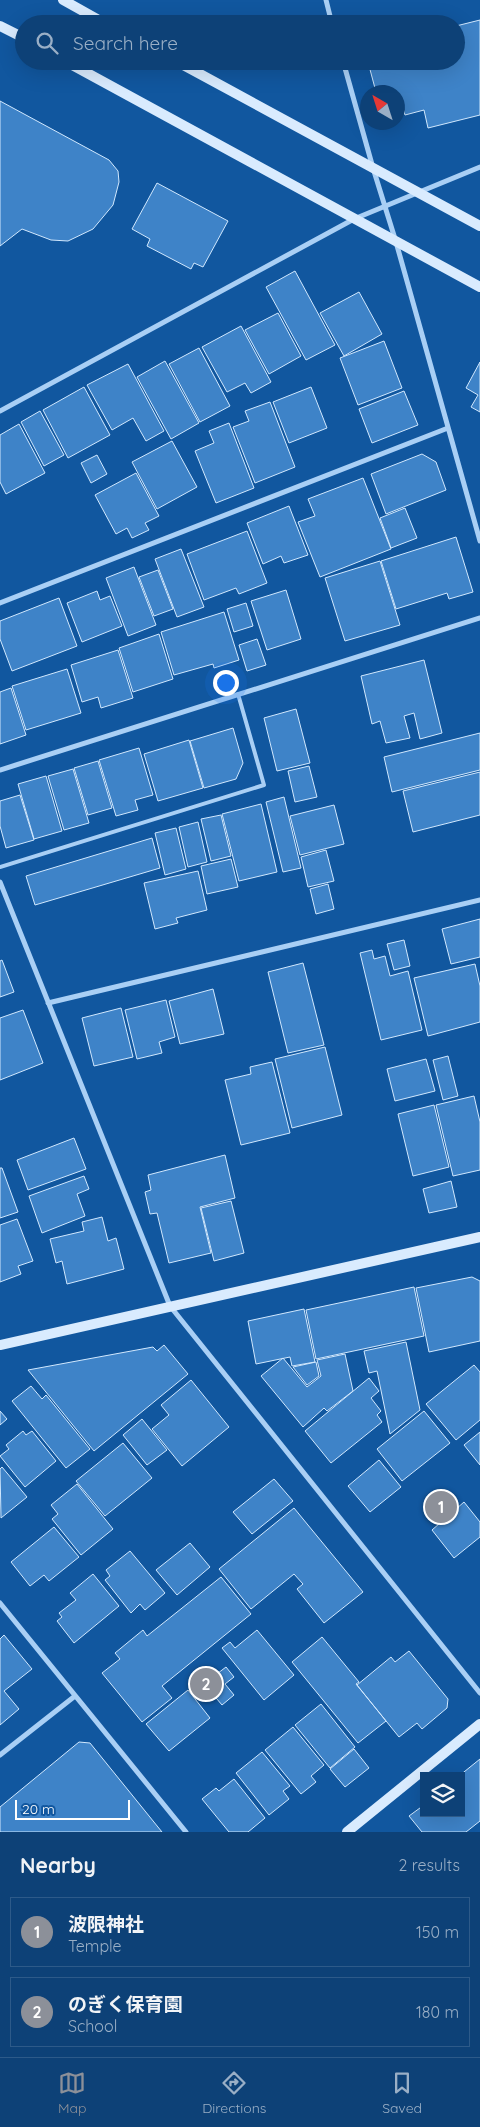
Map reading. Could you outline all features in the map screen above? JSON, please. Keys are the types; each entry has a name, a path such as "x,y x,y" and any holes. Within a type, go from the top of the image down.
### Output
{"street":[{"path":"63,0 90,15"},
{"path":"326,0 330,15"},
{"path":"0,26 15,34"},
{"path":"82,70 480,288"},
{"path":"193,70 480,226"},
{"path":"346,70 480,541"},
{"path":"0,411 354,219 480,167"},
{"path":"0,603 448,428"},
{"path":"0,770 480,618"},
{"path":"0,882 170,1306 480,1693"},
{"path":"48,1002 480,900"},
{"path":"0,1345 170,1306 478,1240"},
{"path":"0,1604 186,1832"},
{"path":"0,1755 75,1696"},
{"path":"346,1832 480,1724"}],"lane":[{"path":"0,867 264,785 238,694"}],"building":[{"path":"480,20 480,115 428,128 424,110 405,115 405,85 374,85 370,70 465,70 465,24"},
{"path":"0,101 109,160 118,171 119,182 113,205 93,229 68,241 51,240 22,229 0,246"},
{"path":"157,183 228,221 203,267 194,263 191,269 147,246 150,239 132,229"},
{"path":"295,271 335,345 306,360 266,287"},
{"path":"359,292 382,334 344,356 320,313"},
{"path":"278,313 301,356 269,374 245,330"},
{"path":"241,326 271,382 251,393 245,383 227,392 202,347"},
{"path":"384,341 402,388 358,405 340,358"},
{"path":"199,348 230,406 200,422 169,364"},
{"path":"165,361 199,423 171,439 137,377"},
{"path":"480,362 480,412 471,407 478,395 466,388"},
{"path":"128,364 164,431 146,441 133,418 112,430 87,385"},
{"path":"84,387 110,435 68,458 43,410"},
{"path":"311,387 327,428 289,443 273,402"},
{"path":"404,391 418,425 372,443 359,409"},
{"path":"270,402 295,467 255,483 233,427 249,421 245,411"},
{"path":"40,411 64,455 44,466 21,422"},
{"path":"229,423 254,488 216,503 195,451 214,443 209,431"},
{"path":"19,424 45,473 6,494 0,482 0,435"},
{"path":"172,441 197,487 157,509 132,462"},
{"path":"422,454 436,462 446,490 386,514 371,474"},
{"path":"97,455 107,474 91,483 81,463"},
{"path":"136,473 159,516 145,523 149,530 132,538 127,528 116,534 95,495"},
{"path":"363,478 391,549 320,577 298,522 315,516 308,499"},
{"path":"289,506 308,555 284,563 281,556 263,564 247,523"},
{"path":"405,508 417,538 391,548 380,518"},
{"path":"247,531 267,583 239,594 236,588 204,600 187,554"},
{"path":"456,537 473,592 449,599 447,593 396,609 381,561"},
{"path":"181,549 204,607 177,617 155,559"},
{"path":"380,561 400,625 345,641 325,578"},
{"path":"134,567 156,625 128,636 106,578"},
{"path":"158,570 173,609 154,616 139,577"},
{"path":"286,590 301,639 267,650 251,601"},
{"path":"97,591 100,600 110,596 122,626 82,642 67,603"},
{"path":"59,598 77,646 12,671 0,639 0,621"},
{"path":"246,603 253,626 234,632 227,609"},
{"path":"224,612 239,660 214,668 213,664 174,675 161,632"},
{"path":"159,634 173,679 133,692 119,648"},
{"path":"257,639 266,665 247,671 239,645"},
{"path":"118,650 133,698 101,708 98,697 82,702 71,665"},
{"path":"424,660 442,733 420,739 414,713 404,716 410,738 386,743 380,721 372,724 361,676"},
{"path":"67,669 81,713 26,730 12,686"},
{"path":"11,688 26,735 0,744 0,692"},
{"path":"296,709 310,763 277,771 264,718"},
{"path":"233,728 243,763 236,779 204,788 190,741"},
{"path":"480,733 480,770 392,792 384,757"},
{"path":"189,740 203,788 158,801 144,754"},
{"path":"139,748 153,795 135,800 138,810 116,816 99,760"},
{"path":"98,761 112,808 88,815 74,768"},
{"path":"309,766 317,797 295,802 288,771"},
{"path":"73,769 89,823 64,830 48,776"},
{"path":"480,772 480,815 413,832 403,791"},
{"path":"46,776 62,831 34,839 18,784"},
{"path":"20,795 34,840 6,848 0,826 0,801"},
{"path":"284,797 301,868 283,872 266,802"},
{"path":"261,804 277,872 239,881 222,814"},
{"path":"334,805 344,844 300,855 290,816"},
{"path":"221,815 231,856 211,861 201,819"},
{"path":"198,822 207,862 188,867 179,827"},
{"path":"176,828 186,869 165,875 155,833"},
{"path":"152,838 160,868 35,905 26,876"},
{"path":"326,850 334,881 308,887 301,857"},
{"path":"231,859 238,887 207,894 201,866"},
{"path":"198,871 207,910 176,918 178,923 155,929 144,883"},
{"path":"328,884 334,909 316,914 310,889"},
{"path":"480,919 480,957 451,964 442,929"},
{"path":"404,940 410,966 394,970 387,944"},
{"path":"372,950 374,959 385,956 390,976 408,971 422,1030 381,1040 360,953"},
{"path":"2,960 14,992 0,997 0,961"},
{"path":"303,963 324,1045 288,1053 268,972"},
{"path":"475,964 480,986 480,1022 428,1036 414,978"},
{"path":"213,989 224,1034 180,1044 169,1001"},
{"path":"166,1000 175,1037 159,1042 162,1053 137,1059 125,1010"},
{"path":"121,1008 133,1057 94,1066 82,1018"},
{"path":"23,1010 43,1063 0,1080 0,1018"},
{"path":"325,1047 342,1115 292,1128 275,1059"},
{"path":"448,1056 458,1096 443,1100 433,1060"},
{"path":"426,1059 435,1091 395,1101 387,1069"},
{"path":"272,1062 290,1133 241,1145 225,1080 251,1074 250,1067"},
{"path":"474,1096 480,1122 480,1170 453,1176 436,1105"},
{"path":"434,1105 449,1167 413,1176 398,1114"},
{"path":"74,1138 86,1169 28,1190 17,1160"},
{"path":"225,1155 235,1198 200,1207 211,1253 169,1263 157,1213 150,1214 145,1192 151,1190 148,1175"},
{"path":"0,1168 2,1168 18,1212 0,1218"},
{"path":"84,1176 89,1189 77,1194 85,1216 42,1233 29,1196"},
{"path":"451,1181 457,1207 429,1213 423,1189"},
{"path":"231,1201 244,1253 214,1261 201,1208"},
{"path":"102,1217 108,1241 116,1238 124,1269 67,1284 62,1261 56,1263 50,1239 84,1231 82,1222"},
{"path":"17,1219 33,1261 18,1266 21,1274 0,1282 0,1225"},
{"path":"472,1277 480,1281 480,1341 429,1352 416,1288"},
{"path":"414,1287 424,1336 316,1359 306,1310"},
{"path":"304,1309 315,1362 292,1366 290,1357 256,1364 248,1321"},
{"path":"406,1342 420,1410 390,1434 377,1371 369,1373 364,1351"},
{"path":"164,1345 188,1374 94,1451 28,1370 153,1347 157,1351"},
{"path":"345,1354 353,1391 327,1411 324,1408 303,1427 261,1376 283,1358 307,1387 321,1376 317,1360"},
{"path":"316,1362 319,1376 307,1385 293,1367"},
{"path":"474,1365 480,1372 480,1420 456,1440 426,1404"},
{"path":"369,1378 379,1391 371,1398 381,1411 377,1415 382,1422 331,1463 305,1431"},
{"path":"191,1380 229,1427 182,1466 152,1429 169,1415 161,1405"},
{"path":"31,1386 42,1399 46,1395 90,1449 66,1468 12,1401"},
{"path":"0,1411 7,1419 0,1425"},
{"path":"424,1411 450,1443 402,1481 377,1449"},
{"path":"142,1419 167,1450 147,1465 123,1435"},
{"path":"23,1431 26,1435 32,1431 56,1461 25,1487 0,1456 9,1449 6,1445"},
{"path":"480,1432 480,1465 464,1445"},
{"path":"123,1443 152,1478 105,1516 76,1481"},
{"path":"379,1460 401,1487 370,1512 348,1486"},
{"path":"2,1467 27,1497 1,1518 0,1469"},
{"path":"274,1479 293,1501 252,1534 233,1512"},
{"path":"77,1484 113,1529 81,1555 52,1519 58,1514 51,1505"},
{"path":"445,1496 453,1506 436,1520 428,1509"},
{"path":"464,1502 480,1522 480,1537 454,1558 432,1530"},
{"path":"294,1508 363,1592 324,1623 297,1589 303,1584 294,1574 251,1609 219,1569"},
{"path":"54,1527 79,1557 49,1581 44,1575 30,1586 11,1562"},
{"path":"190,1543 210,1567 177,1595 156,1570"},
{"path":"130,1551 165,1593 145,1610 140,1604 131,1613 105,1580 110,1576 106,1570"},
{"path":"93,1574 119,1606 74,1643 57,1621 62,1617 59,1613 76,1600 70,1593"},
{"path":"221,1577 251,1614 162,1686 172,1698 142,1722 102,1673 120,1659 115,1653 143,1630 147,1636"},
{"path":"257,1630 294,1675 264,1700 222,1648 230,1642 235,1648"},
{"path":"4,1635 32,1669 4,1691 19,1709 0,1725 0,1639"},
{"path":"322,1637 359,1682 356,1684 386,1721 358,1743 292,1662"},
{"path":"409,1651 448,1699 447,1708 422,1729 417,1723 399,1737 357,1685 391,1657 395,1662"},
{"path":"226,1667 234,1677 225,1684 234,1695 222,1705 211,1692 215,1688 209,1680"},
{"path":"188,1690 210,1718 169,1751 146,1724"},
{"path":"321,1704 355,1747 330,1768 295,1725"},
{"path":"293,1727 324,1765 311,1776 316,1782 301,1794 265,1750"},
{"path":"79,1742 90,1743 162,1832 0,1832 0,1807"},
{"path":"354,1749 369,1768 345,1787 330,1769"},
{"path":"262,1752 290,1786 283,1791 289,1799 269,1815 236,1773"},
{"path":"480,1759 480,1821 466,1832 422,1832 409,1816 420,1808 420,1817 465,1817 464,1772"},
{"path":"234,1779 265,1818 248,1832 229,1832 202,1799 216,1788 219,1791"}],"place":[{"name":"波限神社","path":"441,1507"},
{"name":"のぎく保育園","path":"206,1684"}]}
